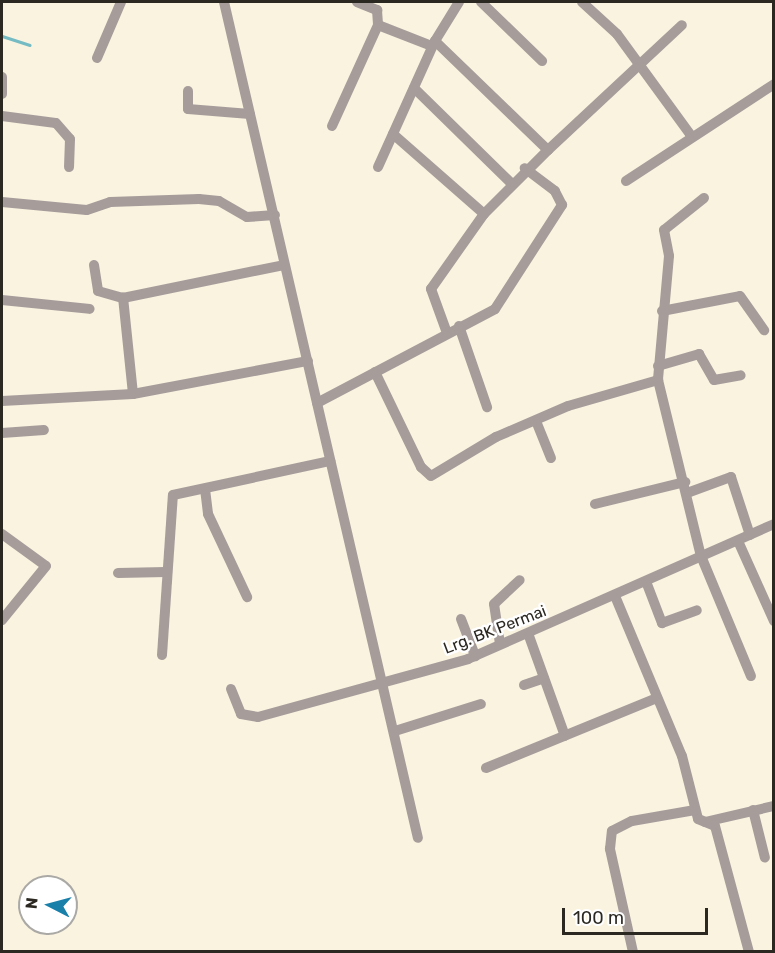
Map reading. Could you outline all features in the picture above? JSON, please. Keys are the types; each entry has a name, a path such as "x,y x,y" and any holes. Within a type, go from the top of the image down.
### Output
{"street":[{"path":"97,58 121,2"},
{"path":"224,2 418,837"},
{"path":"332,126 378,25 379,6 357,2"},
{"path":"378,167 433,43 459,2"},
{"path":"481,2 542,60"},
{"path":"582,2 637,62 692,137"},
{"path":"378,25 433,43 548,150"},
{"path":"447,333 431,289 484,214 525,168 548,150 637,62 682,25"},
{"path":"2,77 2,94"},
{"path":"626,181 774,84"},
{"path":"414,88 511,183"},
{"path":"188,92 188,109 250,114"},
{"path":"2,116 56,123 70,139 69,167"},
{"path":"393,134 484,214"},
{"path":"317,404 459,326 495,309 559,212 559,196 525,168"},
{"path":"705,198 664,230 669,256 662,311 658,380 686,487 700,556 751,676"},
{"path":"2,202 87,210 110,202 199,199 219,201 247,217 275,215"},
{"path":"94,265 98,291 123,298 284,265"},
{"path":"662,311 740,296 764,330"},
{"path":"123,298 133,394"},
{"path":"2,300 90,309"},
{"path":"459,326 487,407"},
{"path":"658,366 699,354 714,380 741,375"},
{"path":"2,401 133,394 308,361"},
{"path":"375,372 421,467 431,476 568,405 658,380"},
{"path":"536,421 551,458"},
{"path":"2,433 44,430"},
{"path":"162,655 171,498 330,461"},
{"path":"595,504 731,477 750,535"},
{"path":"205,489 208,514 248,597"},
{"name":"Lrg. BK Permai","path":"231,689 242,714 250,718 384,683 475,656 500,644 529,636 615,596 647,584 700,556 774,524"},
{"path":"2,620 46,568 4,538"},
{"path":"738,541 774,621"},
{"path":"118,573 166,572"},
{"path":"500,644 494,604 520,580"},
{"path":"647,584 662,623 697,610"},
{"path":"615,596 682,756 698,821 715,826 749,951"},
{"path":"461,619 475,656"},
{"path":"529,636 565,736"},
{"path":"524,685 544,678"},
{"path":"486,768 657,698"},
{"path":"395,731 481,704"},
{"path":"705,822 774,806"},
{"path":"633,951 610,849 612,831 633,821 695,810"},
{"path":"753,810 765,858"}],"waterway":[{"path":"2,36 30,45"}]}
